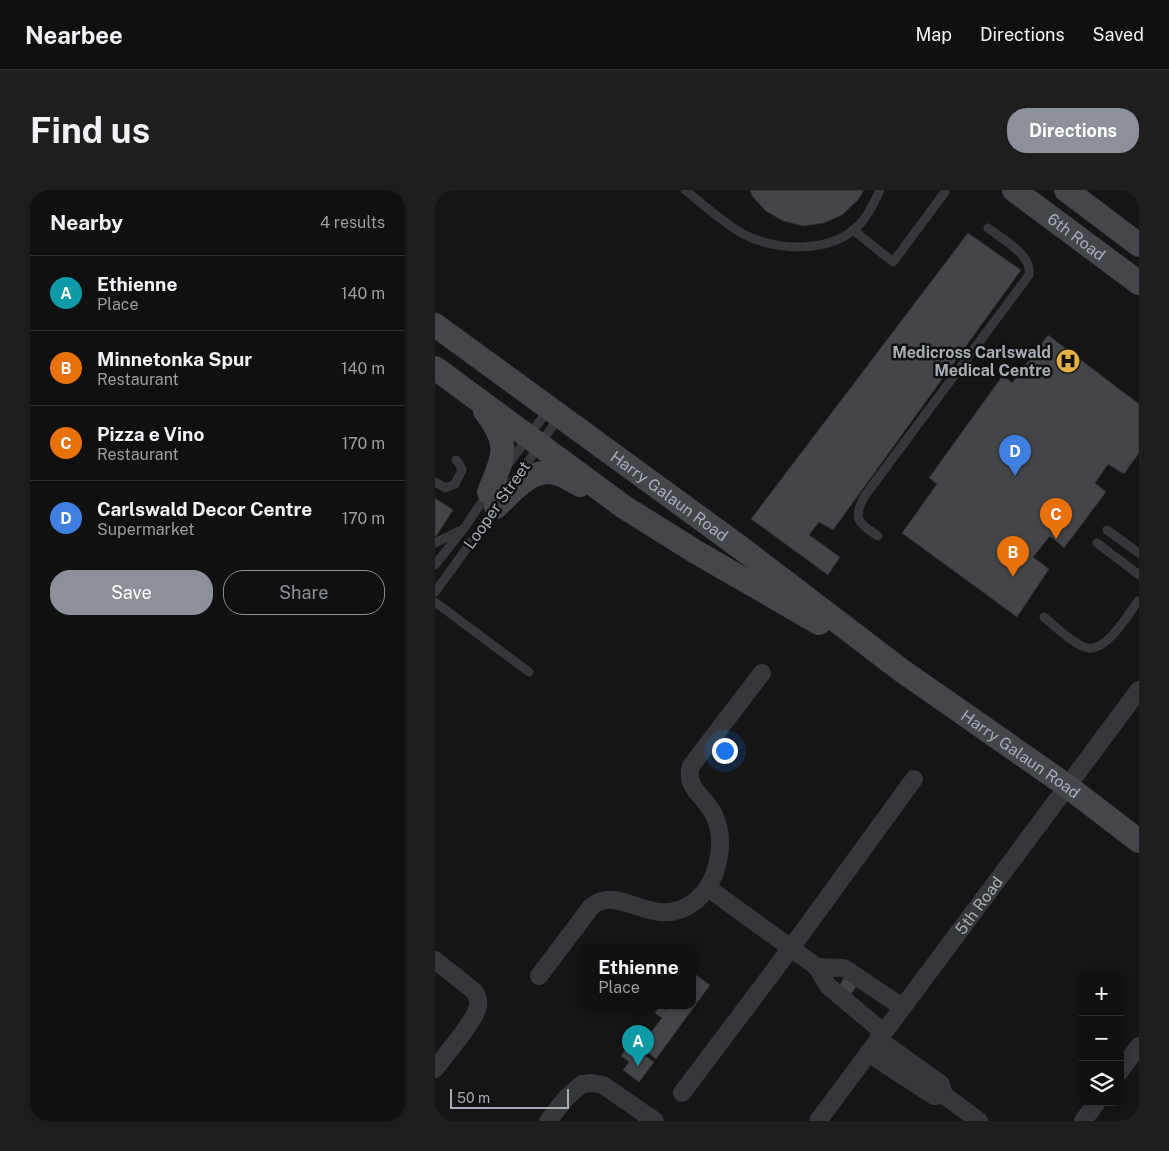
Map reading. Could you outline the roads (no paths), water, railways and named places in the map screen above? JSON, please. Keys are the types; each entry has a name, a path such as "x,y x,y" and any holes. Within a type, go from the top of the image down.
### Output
{"main road":[{"name":"6th Road","path":"1013,190 1139,284"},
{"name":"6th Road","path":"1066,190 1139,245"},
{"name":"Harry Galaun Road","path":"435,326 741,548 901,670 1067,786 1139,841"},
{"name":"Harry Galaun Road","path":"435,368 624,507 696,552 901,670"},
{"path":"467,391 496,424 501,436 502,457 493,500"},
{"path":"493,500 531,477 545,473 555,473 624,507"}],"street":[{"path":"539,976 591,907 598,901 611,899 666,914 687,908 699,899 708,888 715,875 718,861 718,827 714,814 691,784 689,772 691,766 762,673"},
{"name":"5th Road","path":"818,1121 1139,690"},
{"path":"682,1094 914,779"},
{"path":"708,888 817,967 828,986 881,1035 941,1084 944,1095 979,1121"},
{"path":"435,960 474,990 478,997 479,1005 472,1019 435,1069"},
{"path":"817,967 844,968 902,1008"},
{"path":"1124,1066 1139,1046"},
{"path":"868,1054 935,1096 944,1095"},
{"path":"548,1121 566,1098 582,1084 592,1083 603,1085 655,1121"},
{"path":"1083,1121 1094,1106"}],"lane":[{"path":"685,190 725,223 744,234 768,244 791,247 813,246 831,242 853,230 860,225 879,190"},
{"path":"853,230 893,262 945,192"},
{"path":"877,536 857,518 859,506 864,497 1029,275 1030,270 1025,258 988,228"},
{"name":"Looper Street","path":"435,592 493,500 533,440 554,413"},
{"name":"Looper Street","path":"435,565 465,527 493,500 533,440 554,413"},
{"path":"435,482 446,488 455,484 462,470 456,460"},
{"path":"435,544 465,527"},
{"path":"1107,530 1139,553"},
{"path":"1097,543 1139,575"},
{"path":"1044,617 1077,644 1089,648 1101,646 1118,629 1138,601"},
{"path":"435,602 529,672"}],"place":[{"name":"Medicross Carlswald Medical Centre","path":"1068,361"},
{"name":"Carlswald Decor Centre","path":"1015,476"},
{"name":"Pizza e Vino","path":"1056,539"},
{"name":"Minnetonka Spur","path":"1013,577"},
{"name":"Ethienne","path":"638,1066"}]}
